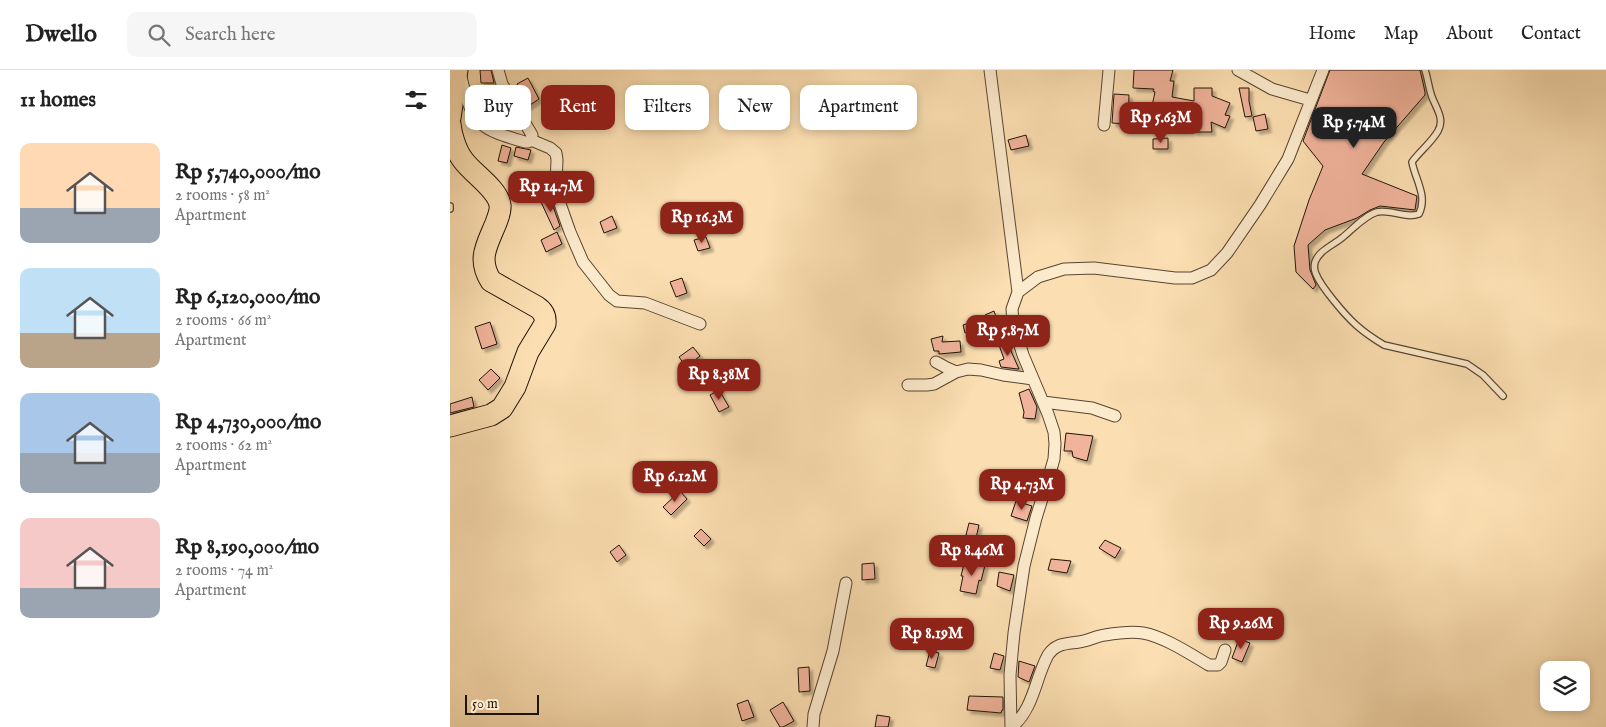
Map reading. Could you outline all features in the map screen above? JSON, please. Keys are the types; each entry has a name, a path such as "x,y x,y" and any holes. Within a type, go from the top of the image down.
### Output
{"highway":[{"path":"450,118 459,70"},
{"path":"450,124 451,134 463,160 499,200 500,210 484,251 483,262 488,276 491,281 542,310 546,318 545,324 528,352 515,387 502,408 491,415 450,426"}],"street":[{"path":"459,70 467,103 474,116 490,130 525,142 531,140 550,148 556,154 558,198 570,232 584,262 609,295 617,301 645,303 700,324"},
{"path":"498,70 502,84 530,130 531,140"},
{"path":"990,70 1018,292 1012,309 1012,323 1054,432 1054,459 1024,566 1010,675 1011,727"},
{"path":"1104,125 1110,70"},
{"path":"1238,70 1254,74 1272,89 1310,100"},
{"path":"1018,292 1038,277 1064,269 1094,268 1183,278 1192,278 1211,270 1227,253 1260,205 1288,159 1323,70"},
{"path":"936,362 956,372"},
{"path":"908,384 934,384 956,372 975,369 1003,376 1033,379"},
{"path":"1043,402 1092,408 1115,416"},
{"path":"814,727 814,714 833,651 846,583"},
{"path":"1011,727 1024,714 1029,705 1048,655 1052,649 1064,643 1078,642 1103,635 1130,632 1144,633 1155,636 1214,666 1221,662 1225,650"}],"lane":[{"path":"1425,70 1432,98 1440,113 1440,129 1412,162 1421,193 1421,209 1419,214 1413,216 1383,212 1371,215 1319,254 1314,268 1316,274 1333,298 1356,324 1374,339 1384,345 1467,364 1483,375 1503,396"}],"building":[{"path":"480,70 491,70 494,83 481,83"},
{"path":"1134,70 1173,70 1170,81 1174,81 1172,97 1194,101 1194,88 1212,88 1212,96 1230,103 1225,115 1230,116 1225,128 1211,122 1212,132 1194,132 1193,116 1152,106 1154,89 1133,88"},
{"path":"1330,70 1420,70 1425,95 1384,142 1362,174 1417,196 1415,210 1380,206 1357,218 1325,230 1308,245 1310,270 1316,285 1313,289 1296,272 1294,246 1309,200 1323,166 1303,141"},
{"path":"528,78 539,99 531,104 531,85 517,84"},
{"path":"1239,88 1249,88 1252,116 1245,117"},
{"path":"1114,94 1129,95 1128,124 1112,123"},
{"path":"1265,114 1268,129 1256,131 1253,117"},
{"path":"1026,135 1029,146 1011,150 1008,140"},
{"path":"1168,138 1168,149 1153,149 1153,139"},
{"path":"502,145 511,148 507,163 498,161"},
{"path":"516,147 531,150 528,160 514,156"},
{"path":"550,198 560,226 554,230 541,202"},
{"path":"612,216 617,228 604,233 600,222"},
{"path":"557,232 562,244 546,252 541,240"},
{"path":"706,237 710,248 698,251 694,240"},
{"path":"682,278 687,293 676,297 670,282"},
{"path":"994,311 998,322 965,333 963,325 986,317 985,315"},
{"path":"490,322 497,344 482,349 475,327"},
{"path":"943,336 942,342 960,341 961,352 939,354 939,351 934,351 931,339"},
{"path":"1007,342 1019,369 1001,367 999,361 1004,359 999,345"},
{"path":"693,347 700,356 686,367 679,357"},
{"path":"491,369 500,378 488,390 479,380"},
{"path":"1029,389 1037,407 1035,419 1023,418 1024,412 1019,393"},
{"path":"719,390 729,407 719,412 710,395"},
{"path":"472,397 474,407 450,413 450,404"},
{"path":"1066,433 1093,436 1087,461 1073,457 1072,451 1064,451"},
{"path":"680,491 687,499 671,515 663,507"},
{"path":"1016,501 1032,506 1027,521 1011,516"},
{"path":"969,523 979,525 976,538 966,535"},
{"path":"701,529 711,539 704,546 694,536"},
{"path":"1105,540 1121,548 1115,558 1099,548"},
{"path":"619,545 626,555 617,562 610,552"},
{"path":"1051,559 1071,561 1067,573 1048,570"},
{"path":"965,560 985,565 976,594 960,591"},
{"path":"874,563 875,579 862,580 862,564"},
{"path":"999,572 1014,575 1010,591 997,586"},
{"path":"1239,639 1250,643 1242,662 1232,658"},
{"path":"930,651 939,653 935,668 926,666"},
{"path":"994,653 1004,656 1000,670 990,668"},
{"path":"1019,661 1035,666 1029,682 1018,677"},
{"path":"809,667 810,691 799,692 798,668"},
{"path":"969,696 1003,697 1003,710 1001,713 967,710"},
{"path":"748,700 754,717 742,721 737,704"},
{"path":"783,702 794,721 780,727 770,710"},
{"path":"877,715 890,717 888,727 875,727"}]}
